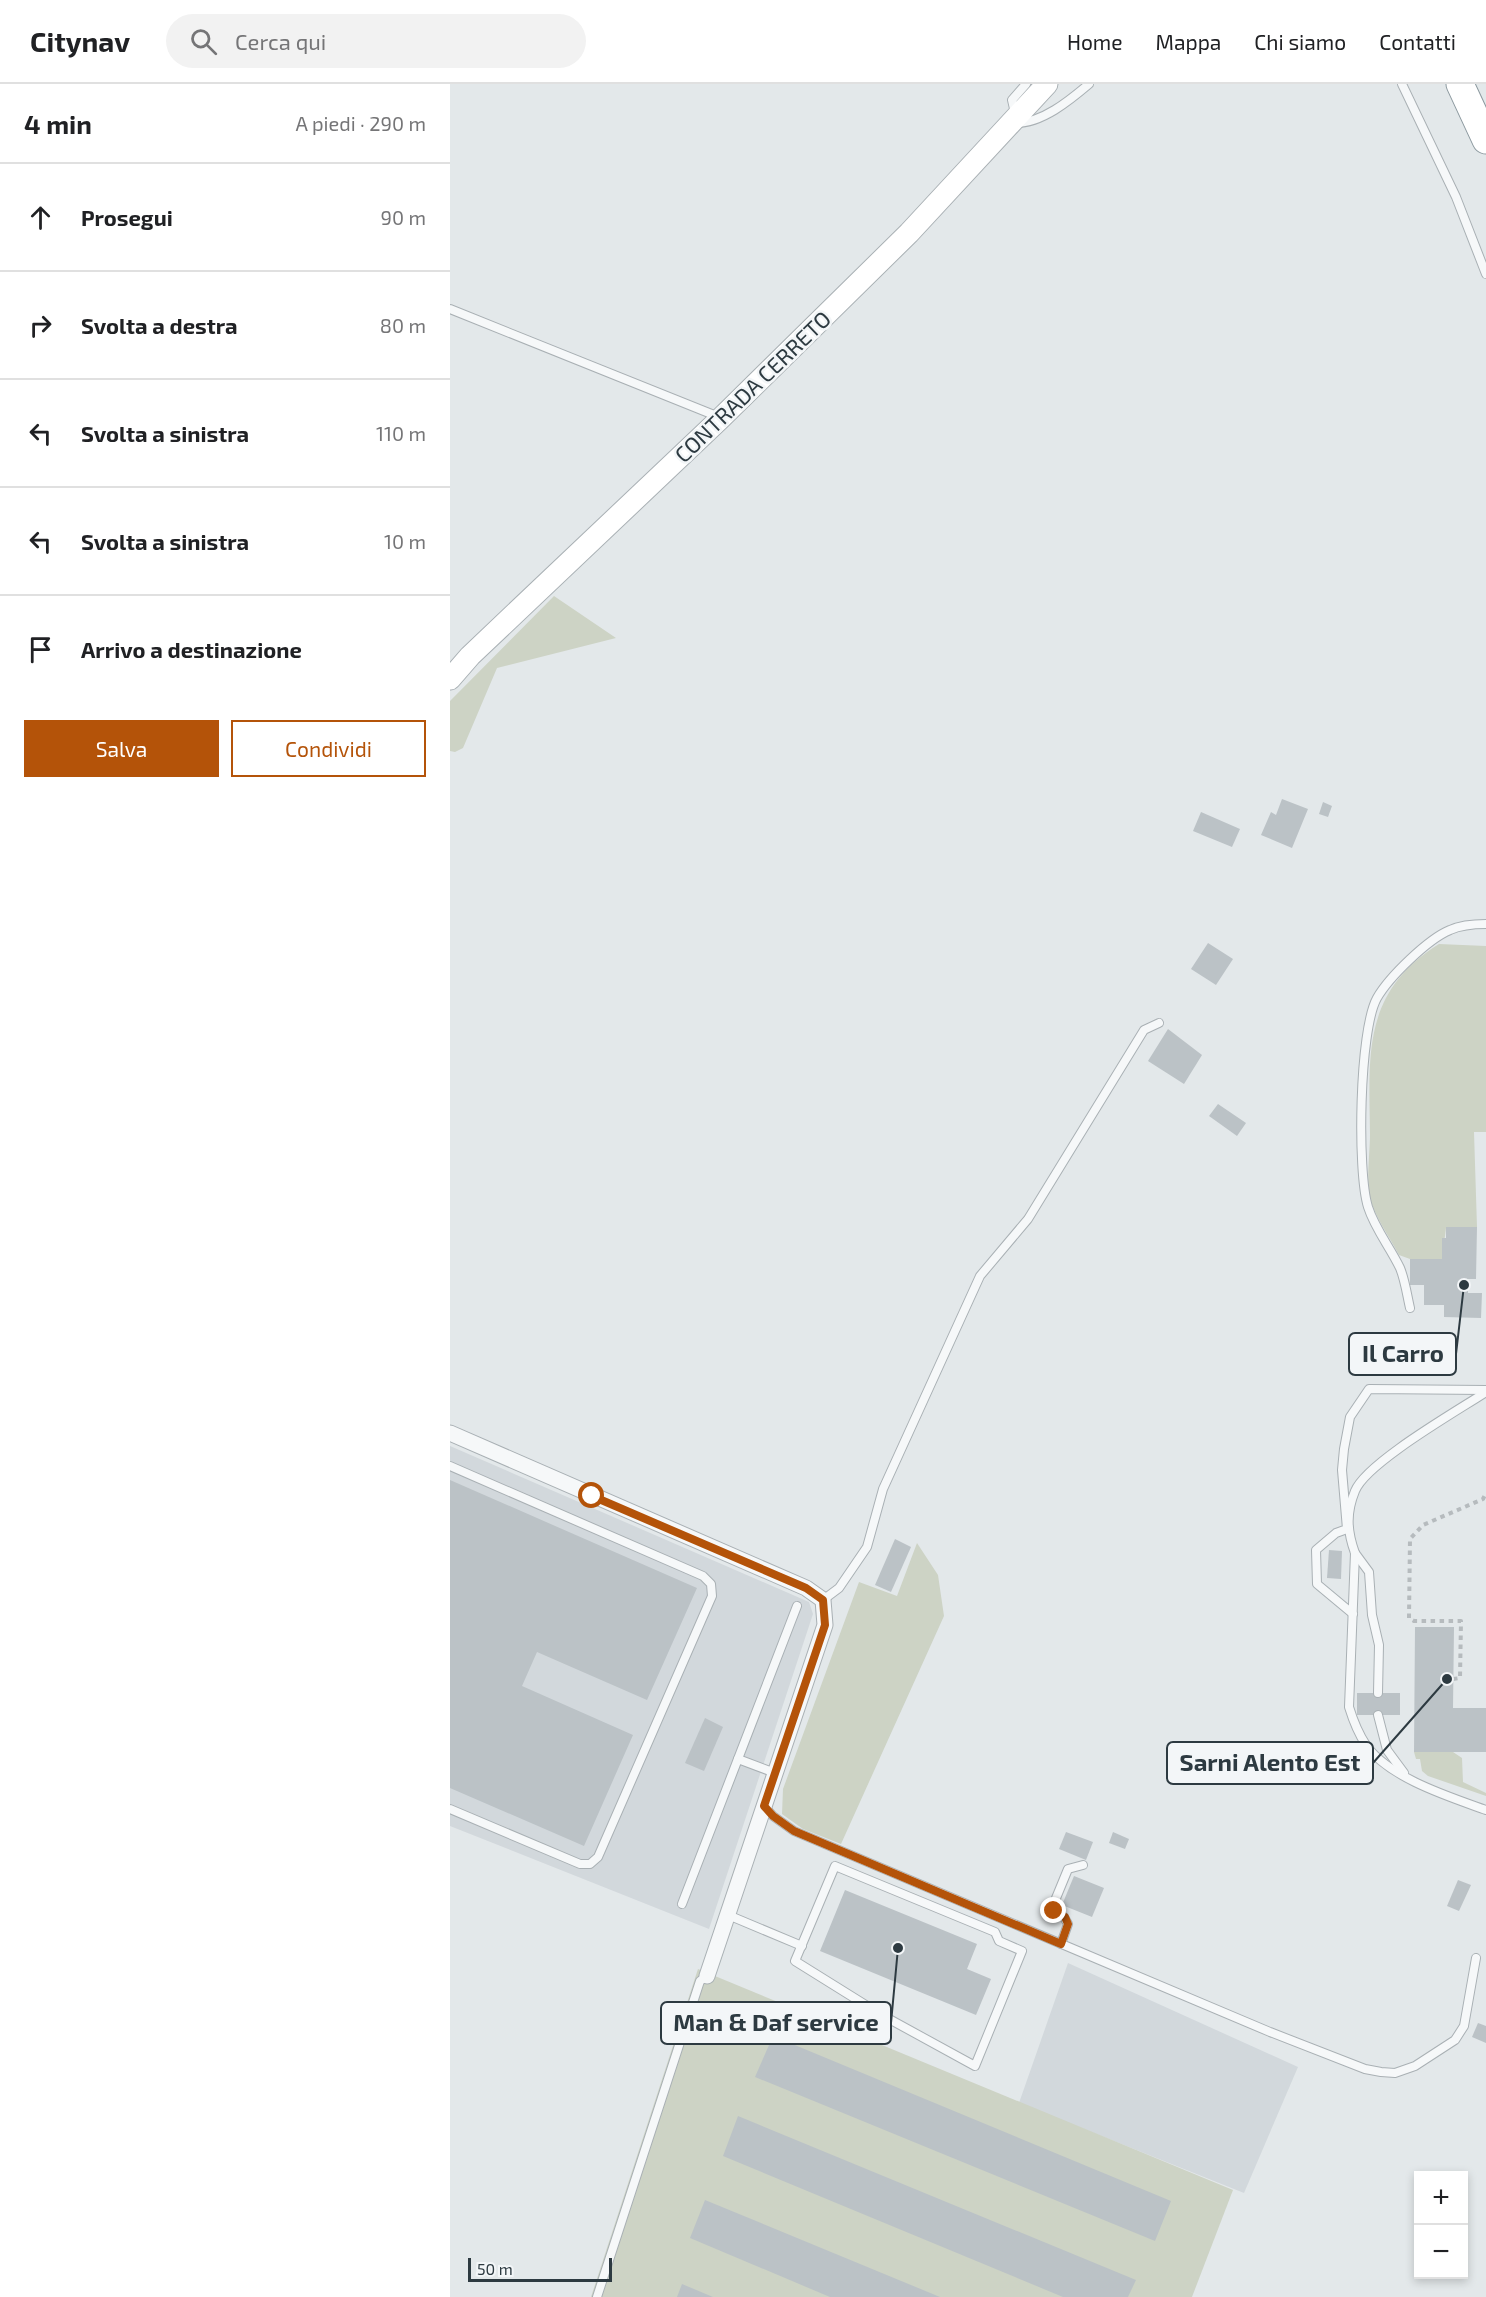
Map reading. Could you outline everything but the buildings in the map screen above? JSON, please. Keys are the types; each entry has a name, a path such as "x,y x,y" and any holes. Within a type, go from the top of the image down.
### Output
{"highway":[{"path":"1460,84 1486,141"}],"main road":[{"name":"CONTRADA CERRETO","path":"450,679 470,657 909,233 1012,119 1047,84"}],"street":[{"path":"450,1434 806,1588 823,1600 825,1625 707,1976"}],"lane":[{"path":"1026,84 1012,100 1012,119 1028,123 1070,100 1089,84"},
{"path":"1402,84 1456,197 1486,274"},
{"path":"450,309 720,418"},
{"path":"1410,1308 1401,1270 1368,1207 1363,1182 1364,1066 1372,1015 1377,998 1403,967 1427,945 1450,930 1486,924"},
{"path":"823,1600 839,1588 867,1547 883,1489 980,1276 1028,1219 1144,1030 1159,1023"},
{"path":"1378,1693 1379,1645 1372,1615 1369,1572 1355,1553 1347,1529 1342,1470 1350,1417 1369,1389 1486,1391"},
{"path":"1347,1529 1355,1489 1372,1469 1486,1391"},
{"path":"450,1466 703,1576 711,1584 712,1596 598,1857 590,1864 580,1864 450,1809"},
{"path":"1347,1529 1336,1533 1316,1550 1317,1584 1353,1614"},
{"path":"1355,1553 1349,1707 1355,1726 1366,1746 1384,1762 1426,1789 1486,1810"},
{"path":"682,1904 797,1606"},
{"path":"1378,1715 1387,1750 1406,1775"},
{"path":"738,1759 775,1773"},
{"path":"764,1806 773,1816 794,1831 1365,2069 1395,2073 1415,2067 1455,2040 1466,2015 1476,1958"},
{"path":"1061,1944 1068,1924 1065,1917 1054,1911 1054,1903 1068,1869 1083,1865"},
{"path":"835,1866 995,1932 999,1941 1022,1951 975,2066 880,2014 795,1961 802,1946 835,1866"},
{"path":"728,1915 802,1946"},
{"path":"597,2297 700,1981 707,1976"}],"path":[{"path":"1454,1679 1460,1678 1461,1621 1414,1621 1409,1618 1410,1539 1422,1525 1483,1499 1486,1493"}],"shaded area":[{"path":"554,596 616,638 497,668 463,748 455,752 450,751 450,701"},
{"path":"1439,944 1486,946 1486,1132 1474,1132 1477,1227 1446,1228 1442,1259 1410,1259 1399,1255 1379,1220 1370,1198 1368,1174 1371,1051 1375,1027 1383,1004 1396,983 1414,963"},
{"path":"450,1446 809,1602 813,1614 709,1929 450,1826"},
{"path":"917,1543 938,1575 944,1616 841,1844 803,1829 782,1814 783,1789 859,1582 897,1596"},
{"path":"1414,1752 1453,1752 1462,1758 1463,1782 1486,1793 1486,1796 1428,1776 1422,1771 1420,1759 1416,1759"},
{"path":"1068,1963 1298,2067 1244,2193 1019,2103"},
{"path":"698,1969 1233,2190 1192,2297 591,2297"}],"place":[{"name":"Il Carro","path":"1464,1285"},
{"name":"Sarni Alento Est","path":"1447,1679"},
{"name":"Man & Daf service","path":"898,1948"}],"route":[{"path":"592,1496 806,1588 823,1600 826,1607 825,1625 764,1806 773,1816 794,1831 1061,1944 1068,1924 1065,1917 1054,1911"}]}
